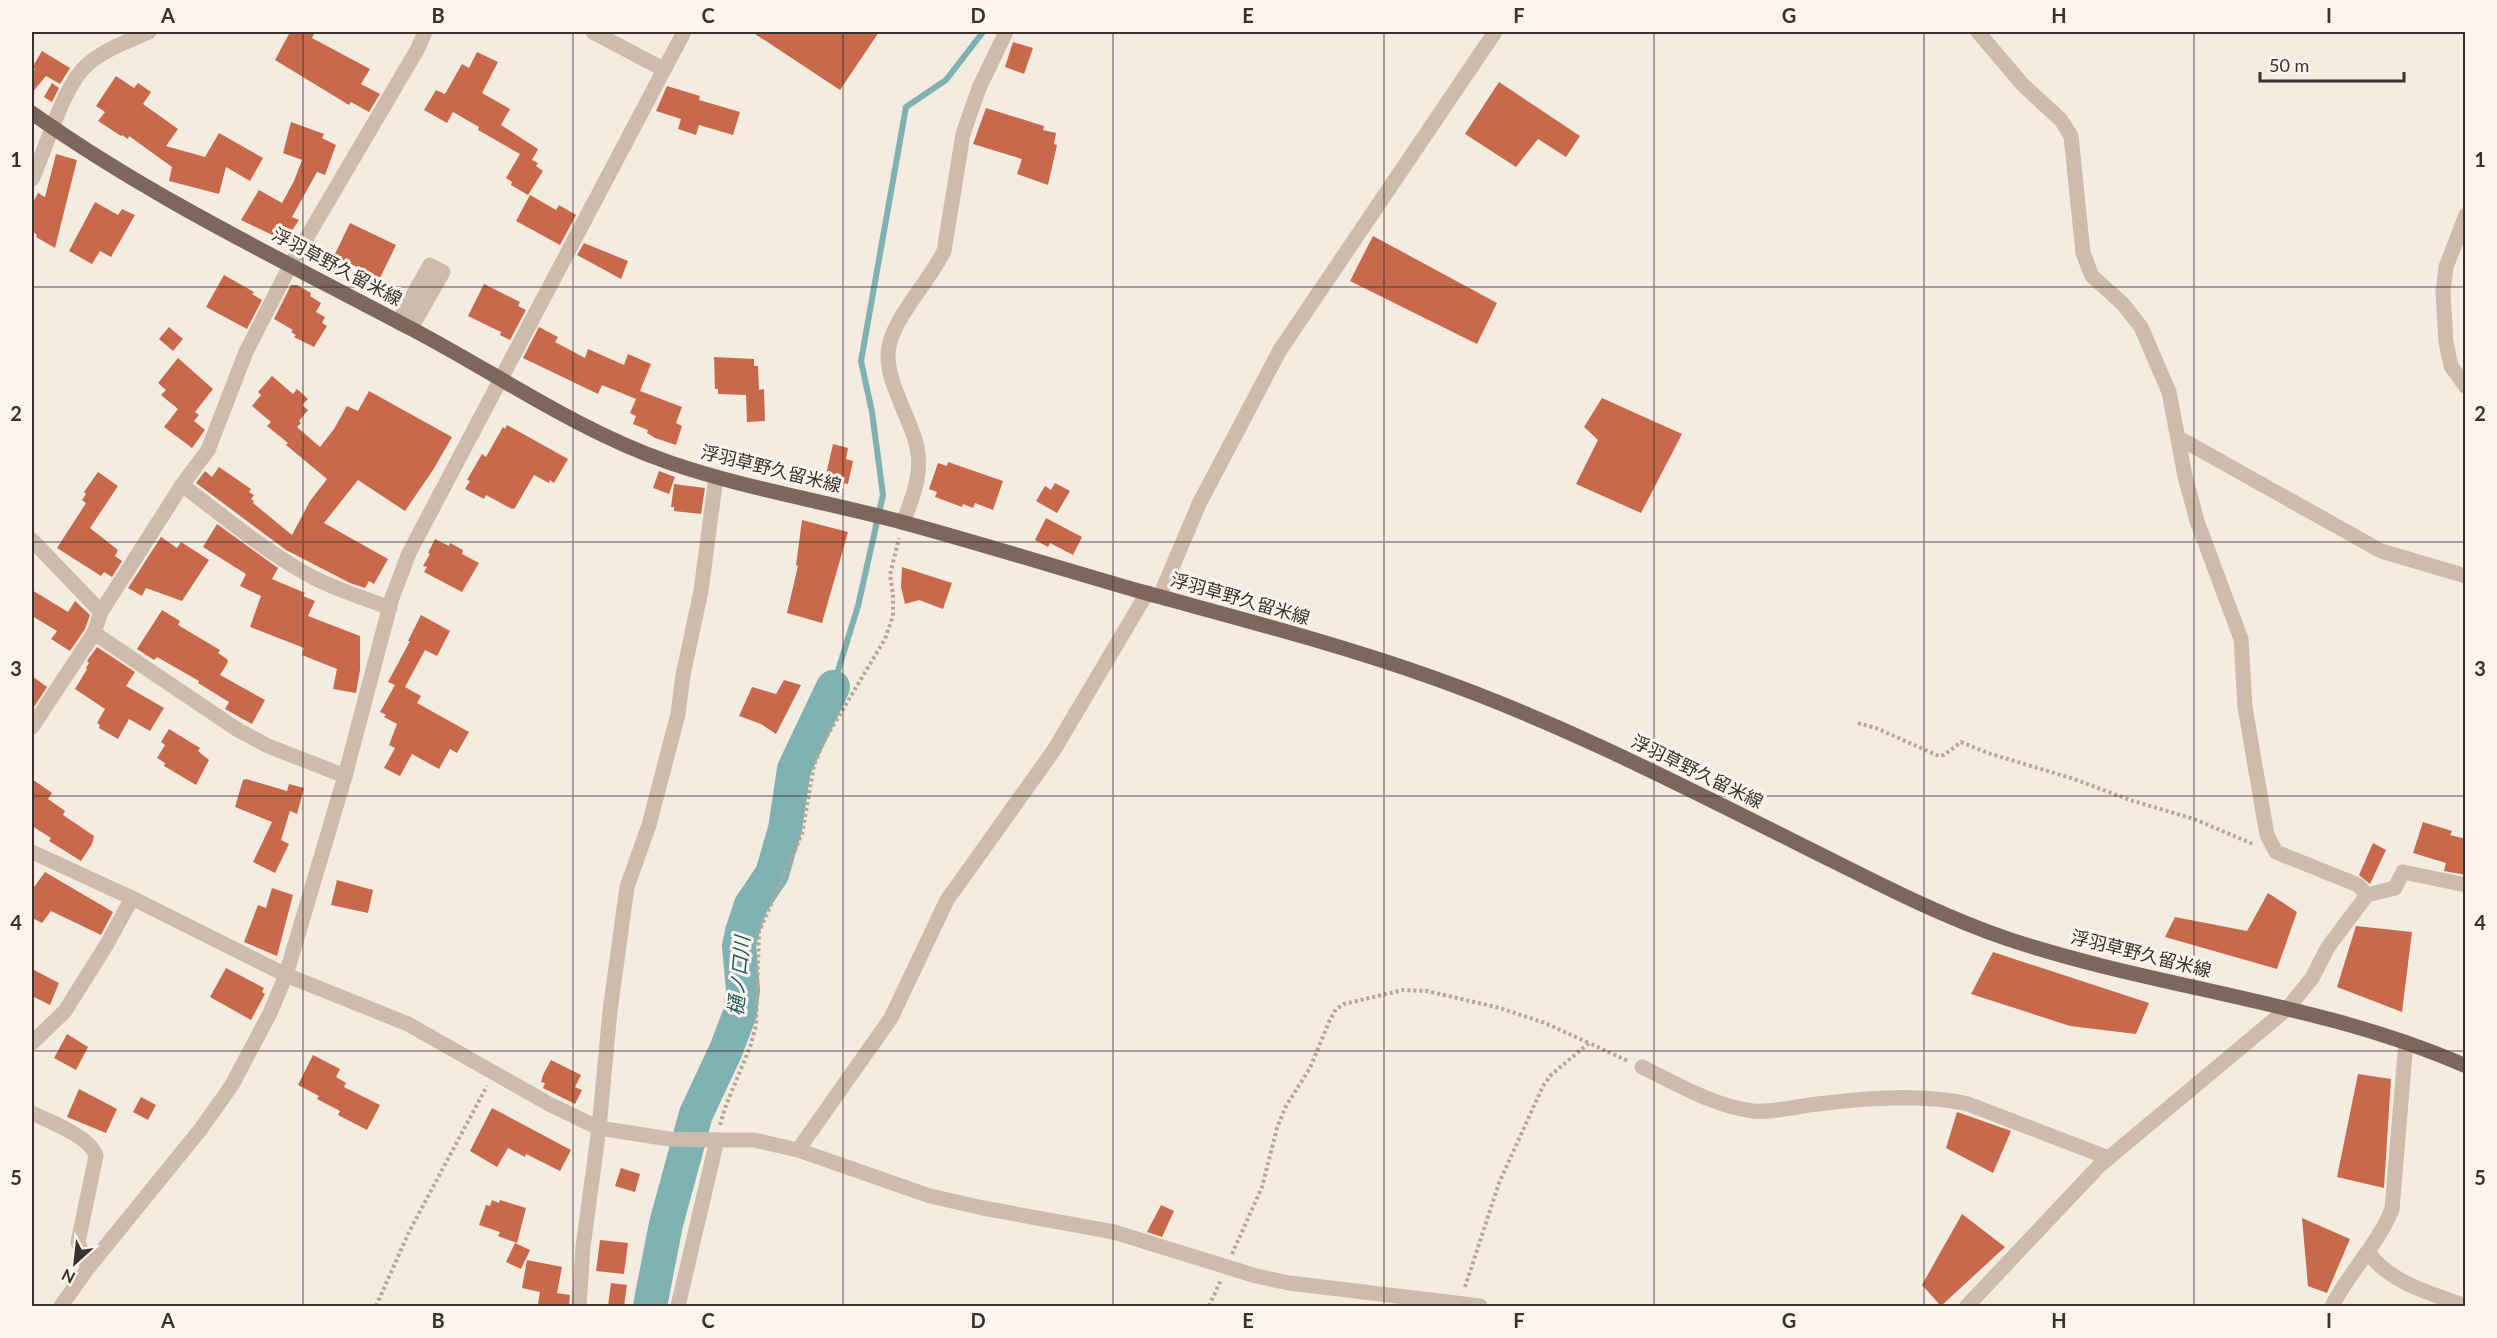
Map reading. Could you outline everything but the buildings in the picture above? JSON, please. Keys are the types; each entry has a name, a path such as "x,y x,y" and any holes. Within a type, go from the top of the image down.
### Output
{"main road":[{"name":"浮羽草野久留米線","path":"32,112 54,128 195,214 405,325 590,430 630,448 716,477 899,522 1345,649 1426,675 1512,707 1659,775 1931,909 1997,935 2044,951 2287,1009 2406,1042 2466,1066"}],"street":[{"path":"32,179 54,128 57,114 79,74 87,64 104,52 149,32"},
{"path":"32,728 94,633 101,612 182,486 208,450 246,352 290,266 417,50 425,32"},
{"path":"592,32 663,69"},
{"path":"61,1306 88,1268 200,1130 232,1085 270,1013 286,975 345,776 390,608 410,553 431,509 684,32"},
{"path":"899,522 916,487 919,469 917,447 890,371 888,357 890,342 898,324 937,266 944,251 963,134 979,88 1006,32"},
{"path":"798,1149 891,1018 947,900 1054,750 1153,595 1280,350 1495,32"},
{"path":"1978,32 2023,85 2061,120 2071,136 2083,253 2092,276 2123,304 2141,327 2169,392 2185,476 2197,521 2241,639 2247,718 2267,835 2276,852 2358,885 2367,895"},
{"path":"2466,215 2446,267 2443,292 2446,342 2451,366 2466,387"},
{"path":"2179,438 2381,551 2466,576"},
{"path":"579,1306 583,1247 599,1128 610,1011 627,887 649,825 678,714 683,675 701,591 716,477"},
{"path":"182,486 276,555 306,574 337,589 390,608"},
{"path":"32,540 101,612"},
{"path":"94,633 238,730 268,746 345,776"},
{"path":"32,852 132,898 286,975 408,1024 549,1104 599,1128 669,1139 754,1140 798,1149 930,1196 1114,1232 1226,1269 1289,1283 1480,1306"},
{"path":"1967,1306 2109,1158 2287,1009 2312,978 2328,947 2367,895 2394,888 2403,873 2466,885"},
{"path":"32,1043 65,1011 107,944 132,898"},
{"path":"2332,1306 2339,1292 2387,1222 2392,1209 2406,1042"},
{"path":"1642,1067 1710,1099 1734,1108 1756,1111 1864,1098 1951,1100 1968,1104 2109,1158"},
{"path":"32,1113 85,1140 94,1149 96,1156 78,1242 88,1268"},
{"path":"678,1306 711,1140"},
{"path":"2368,1252 2377,1266 2427,1293 2466,1306"}],"path":[{"path":"711,1140 750,1047 756,1026 759,932 801,834 814,765 824,741 885,639 893,616 890,575 899,522"},
{"path":"1858,723 1876,728 1939,756 1944,755 1961,742 1968,743 1988,753 2194,819 2276,852"},
{"path":"1209,1306 1262,1187 1277,1128 1286,1106 1310,1068 1336,1009 1344,1004 1403,990 1426,991 1500,1008 1545,1023 1642,1067"},
{"path":"1459,1304 1499,1183 1543,1086 1551,1075 1589,1043"},
{"path":"376,1306 410,1230 494,1072"}],"waterway":[{"path":"833,687 858,606 883,495 872,412 861,361 906,107 946,80 983,32"},
{"name":"樋ノ口川","path":"650,1306 666,1224 696,1114 726,1050 740,1013 743,990 739,946 742,932 751,905 772,874 785,829 794,769 833,687"}]}
